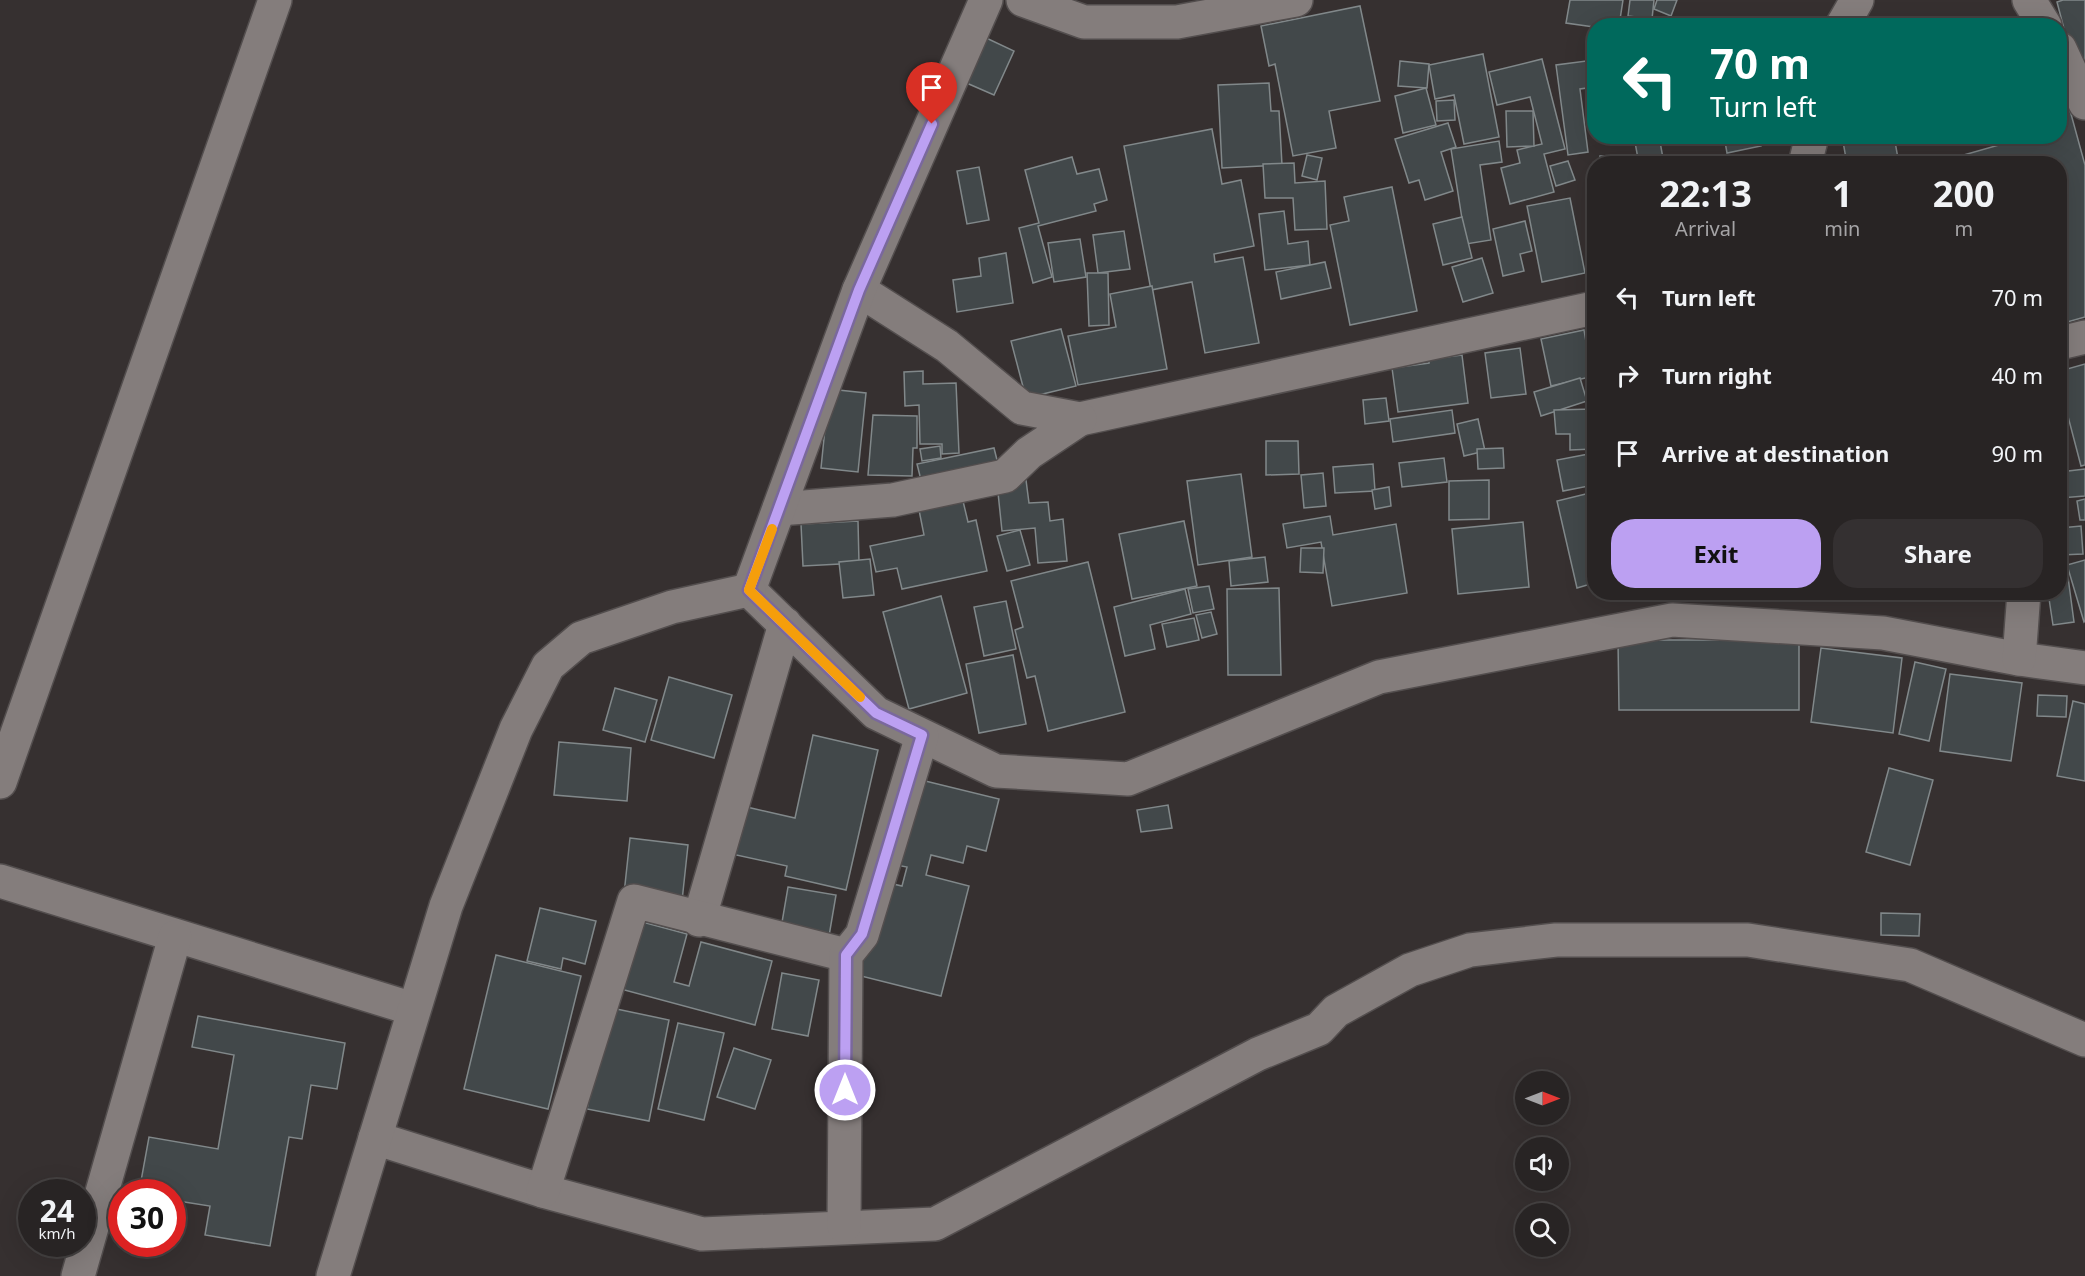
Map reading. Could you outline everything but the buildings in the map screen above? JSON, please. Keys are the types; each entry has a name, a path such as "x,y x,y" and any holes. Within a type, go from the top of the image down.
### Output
{"street":[{"path":"0,782 275,0"},
{"path":"749,590 859,290 986,0"},
{"path":"1023,0 1084,22 1177,22 1296,0"},
{"path":"1847,18 1857,0"},
{"path":"2029,0 2040,18"},
{"path":"2067,63 2085,103"},
{"path":"859,290 947,345 1022,408 1080,419"},
{"path":"779,509 893,500 1005,476 1029,453 1080,419 1587,310"},
{"path":"2067,341 2085,337"},
{"path":"749,590 876,713 996,771 1128,780 1379,677 1672,620 1883,633 2019,659 2085,668"},
{"path":"333,1276 446,906 507,751 549,666 581,638 672,607 749,590"},
{"path":"2019,659 2023,600"},
{"path":"699,920 785,624"},
{"path":"844,1226 846,955 862,934 922,735"},
{"path":"0,881 413,1009"},
{"path":"543,1191 634,902 846,955"},
{"path":"78,1276 175,937"},
{"path":"375,1138 543,1191 702,1234 844,1226 935,1224 1258,1054 1319,1029 1336,1011 1410,970 1470,950 1556,940 1748,940 1910,965 2085,1040"}],"slow traffic":[{"path":"772,529 749,590 860,697"}],"route":[{"path":"845,1090 846,955 862,934 922,735 876,713 749,590 859,290 932,124"}]}
